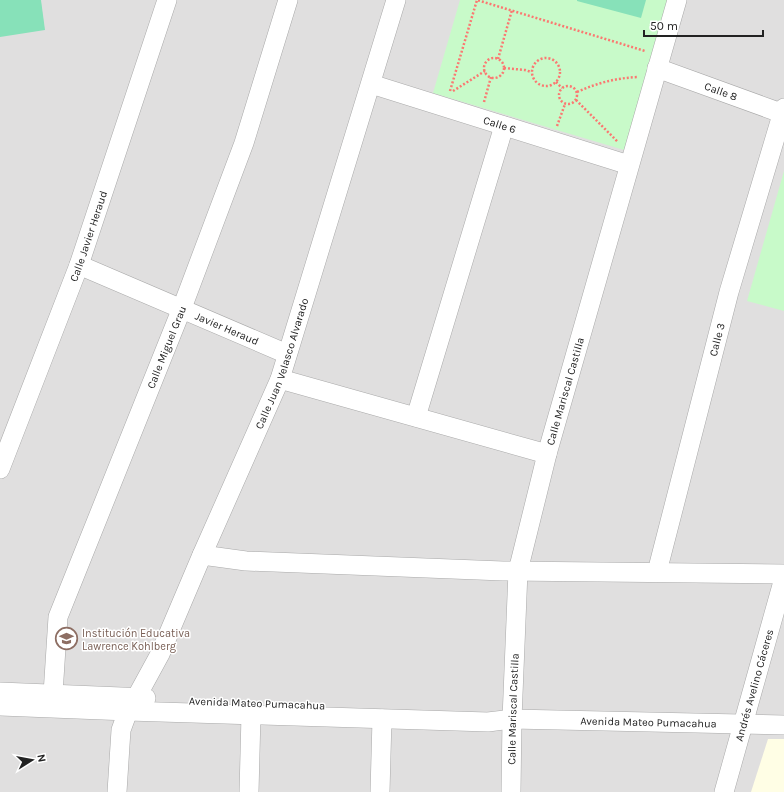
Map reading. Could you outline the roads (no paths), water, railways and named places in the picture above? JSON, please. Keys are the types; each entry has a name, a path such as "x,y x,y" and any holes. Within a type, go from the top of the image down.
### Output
{"street":[{"name":"Calle Javier Heraud","path":"0,469 79,265 167,0"},
{"name":"Calle Miguel Grau","path":"53,694 58,617 182,308 244,143 288,0"},
{"name":"Calle Juan Velasco Alvarado","path":"132,704 160,654 280,379 396,0"},
{"name":"Calle Mariscal Castilla","path":"511,792 512,719 518,571 547,454 629,165 651,65 677,0"},
{"name":"Calle 8","path":"651,65 783,112"},
{"name":"Calle 6","path":"371,84 629,165"},
{"name":"Calle 3","path":"657,572 729,292 783,112"},
{"path":"416,417 504,126"},
{"name":"Javier Heraud","path":"79,265 287,354"},
{"path":"280,379 547,454"},
{"path":"202,555 246,561 504,571 784,574"},
{"name":"Andrés Avelino Cáceres","path":"724,792 784,578"},
{"name":"Avenida Mateo Pumacahua","path":"0,692 53,694 251,720 382,719 488,722 512,719 784,725"},
{"path":"117,792 121,730 132,704"},
{"name":"Avenida Mateo Pumacahua","path":"0,706 132,704 475,711 512,719"},
{"path":"380,792 382,719"},
{"path":"249,792 251,720"}],"place":[{"name":"Institución Educativa Lawrence Kohlberg","path":"67,639"}]}
